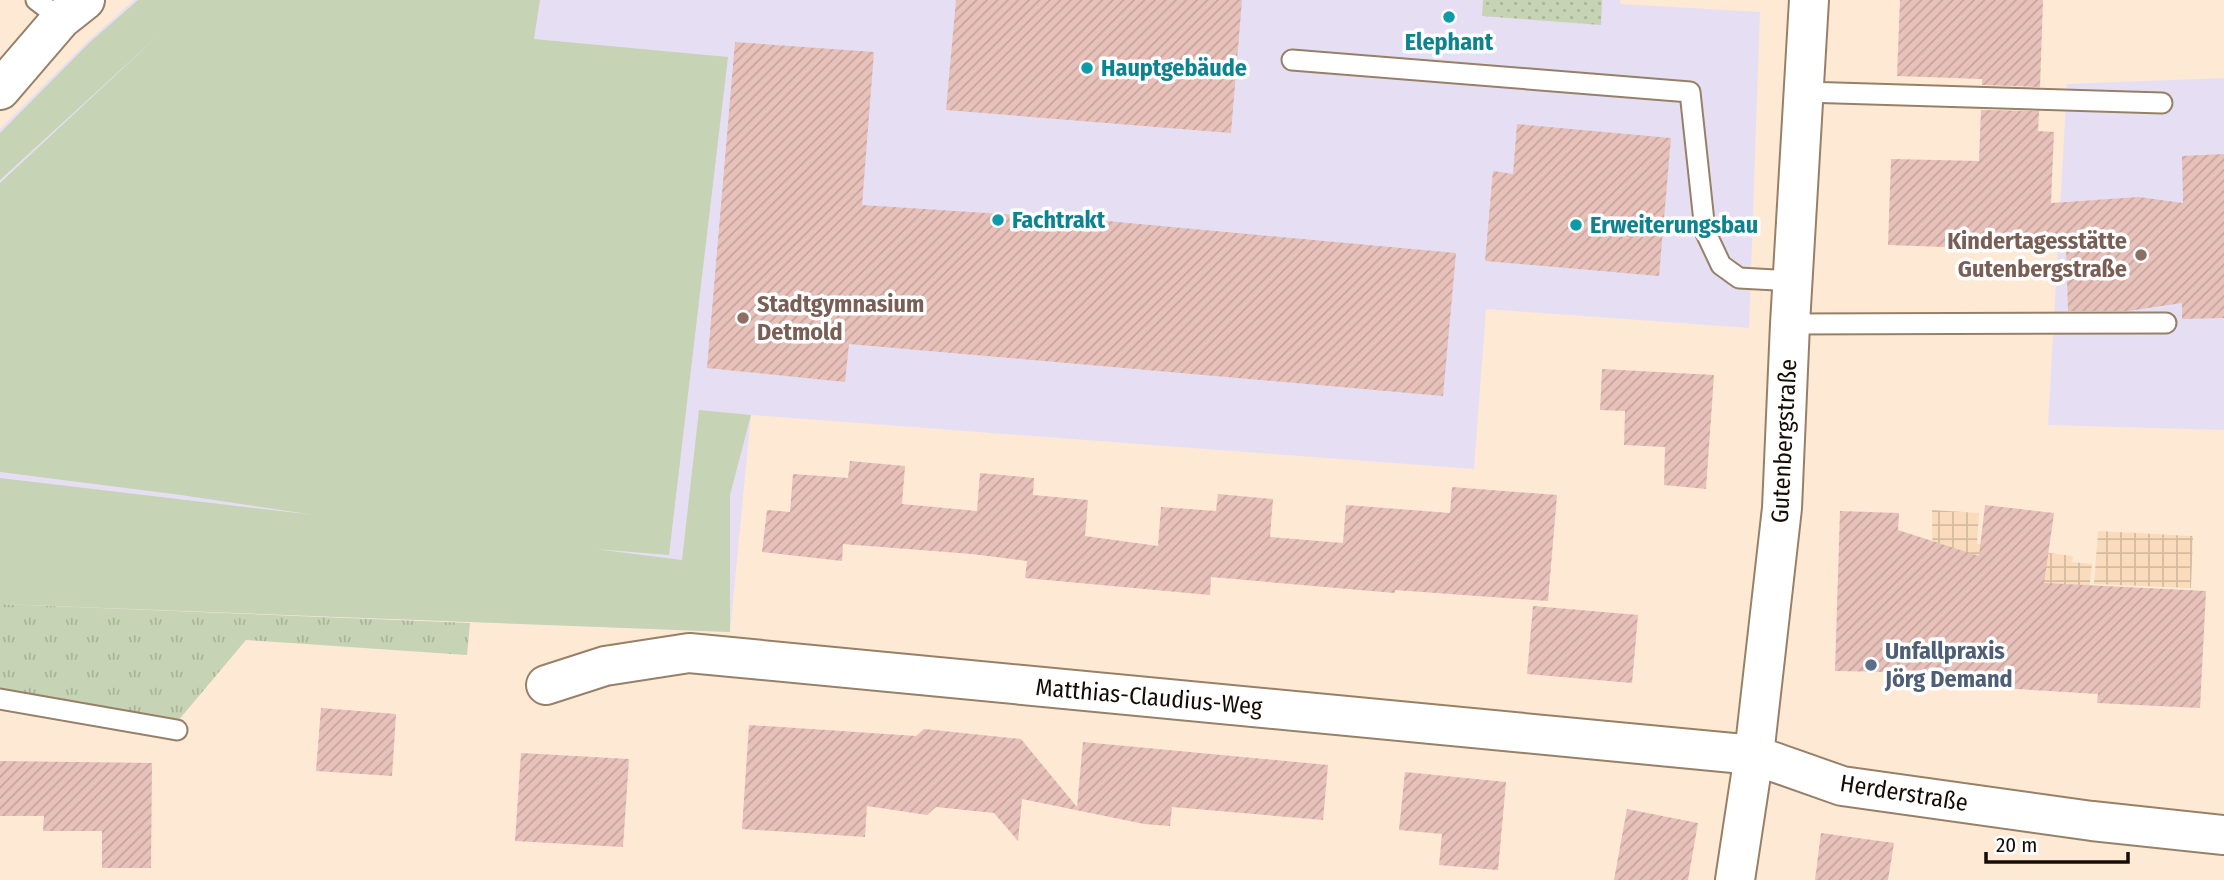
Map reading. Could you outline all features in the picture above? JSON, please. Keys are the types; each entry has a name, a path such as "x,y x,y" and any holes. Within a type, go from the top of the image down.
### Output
{"street":[{"name":"Gutenbergstraße","path":"1735,880 1754,755 1783,508 1792,281 1809,0"},
{"path":"0,90 61,6"},
{"name":"Matthias-Claudius-Weg","path":"546,685 605,666 689,653 1754,755"},
{"name":"Herderstraße","path":"1754,755 1842,786 2092,821 2224,835"}],"lane":[{"path":"1292,60 1690,92 1704,231 1720,265 1739,278 1792,281"},
{"path":"1804,92 2162,103"},
{"path":"1790,324 2166,323"},
{"path":"0,698 177,730"}],"shaded area":[{"name":"Stadtgymnasium Detmold","path":"134,0 1620,0 1621,4 1760,12 1749,328 1486,309 1474,469 751,415 730,632 0,604 0,129 88,41"},
{"name":"Kindertagesstätte Gutenbergstraße","path":"2224,78 2224,430 2048,425 2067,84"},
{"path":"1932,510 1979,513 1977,544 2073,556 2072,562 2092,564 2089,591 1933,590"},
{"path":"2098,531 2193,536 2191,588 2094,584"}],"green space":[{"name":"Stadtgymnasium Detmold","path":"138,0 540,0 534,39 728,57 669,555 595,549 682,560 699,410 751,415 730,495 730,632 0,604 0,478 314,515 0,472 0,183 162,32 0,180 0,133 89,43"},
{"path":"1483,0 1602,0 1601,25 1482,16"},
{"path":"0,604 470,623 467,655 246,640 177,722 0,689"}],"building":[{"name":"Hauptgebäude","path":"956,0 1242,0 1231,133 946,110"},
{"path":"1900,0 2043,0 2040,87 1982,85 1982,79 1897,76"},
{"name":"Fachtrakt","path":"735,42 874,52 862,205 1096,220 1456,253 1443,396 849,344 845,382 707,368"},
{"path":"1981,110 2039,111 2038,131 2054,132 2051,203 2139,197 2183,203 2182,156 2224,154 2224,318 2182,319 2182,303 2128,311 2068,311 2066,245 1973,242 1973,248 1888,245 1891,159 1979,161"},
{"name":"Erweiterungsbau","path":"1517,124 1671,138 1659,276 1485,261 1493,171 1513,174"},
{"path":"1602,369 1714,375 1706,489 1664,485 1665,447 1624,445 1625,411 1600,410"},
{"path":"850,461 905,466 902,504 977,511 980,473 1034,478 1033,495 1088,500 1085,536 1158,546 1161,507 1216,511 1218,494 1273,499 1270,537 1343,543 1346,505 1450,513 1452,487 1557,495 1548,601 1395,590 1395,593 1211,577 1210,595 1025,578 1027,561 972,554 843,544 842,561 762,552 767,510 790,512 793,474 848,478"},
{"path":"1985,505 2054,513 2044,583 2206,591 2200,708 2097,703 2098,694 1969,686 1943,673 1835,671 1840,511 1899,513 1898,530 1979,556"},
{"path":"1533,606 1638,615 1632,683 1527,674"},
{"path":"321,708 396,714 392,776 316,771"},
{"path":"749,725 916,736 924,729 1021,739 1077,807 1083,742 1328,765 1323,820 1172,807 1170,826 1144,824 1022,799 1018,841 994,813 936,807 927,815 867,806 865,837 742,829"},
{"path":"521,753 629,759 623,847 515,841"},
{"path":"0,761 152,763 151,868 102,868 102,831 43,831 44,816 0,816"},
{"path":"1405,772 1506,782 1498,870 1439,865 1442,834 1399,830"},
{"path":"1627,809 1698,823 1688,880 1614,880"},
{"path":"1821,833 1894,843 1888,880 1815,880"}],"place":[{"name":"Elephant","path":"1449,17"},
{"name":"Hauptgebäude","path":"1087,68"},
{"name":"Fachtrakt","path":"998,220"},
{"name":"Erweiterungsbau","path":"1576,225"},
{"name":"Kindertagesstätte Gutenbergstraße","path":"2141,255"},
{"name":"Stadtgymnasium Detmold","path":"743,318"},
{"name":"Unfallpraxis Jörg Demand","path":"1871,665"}]}
